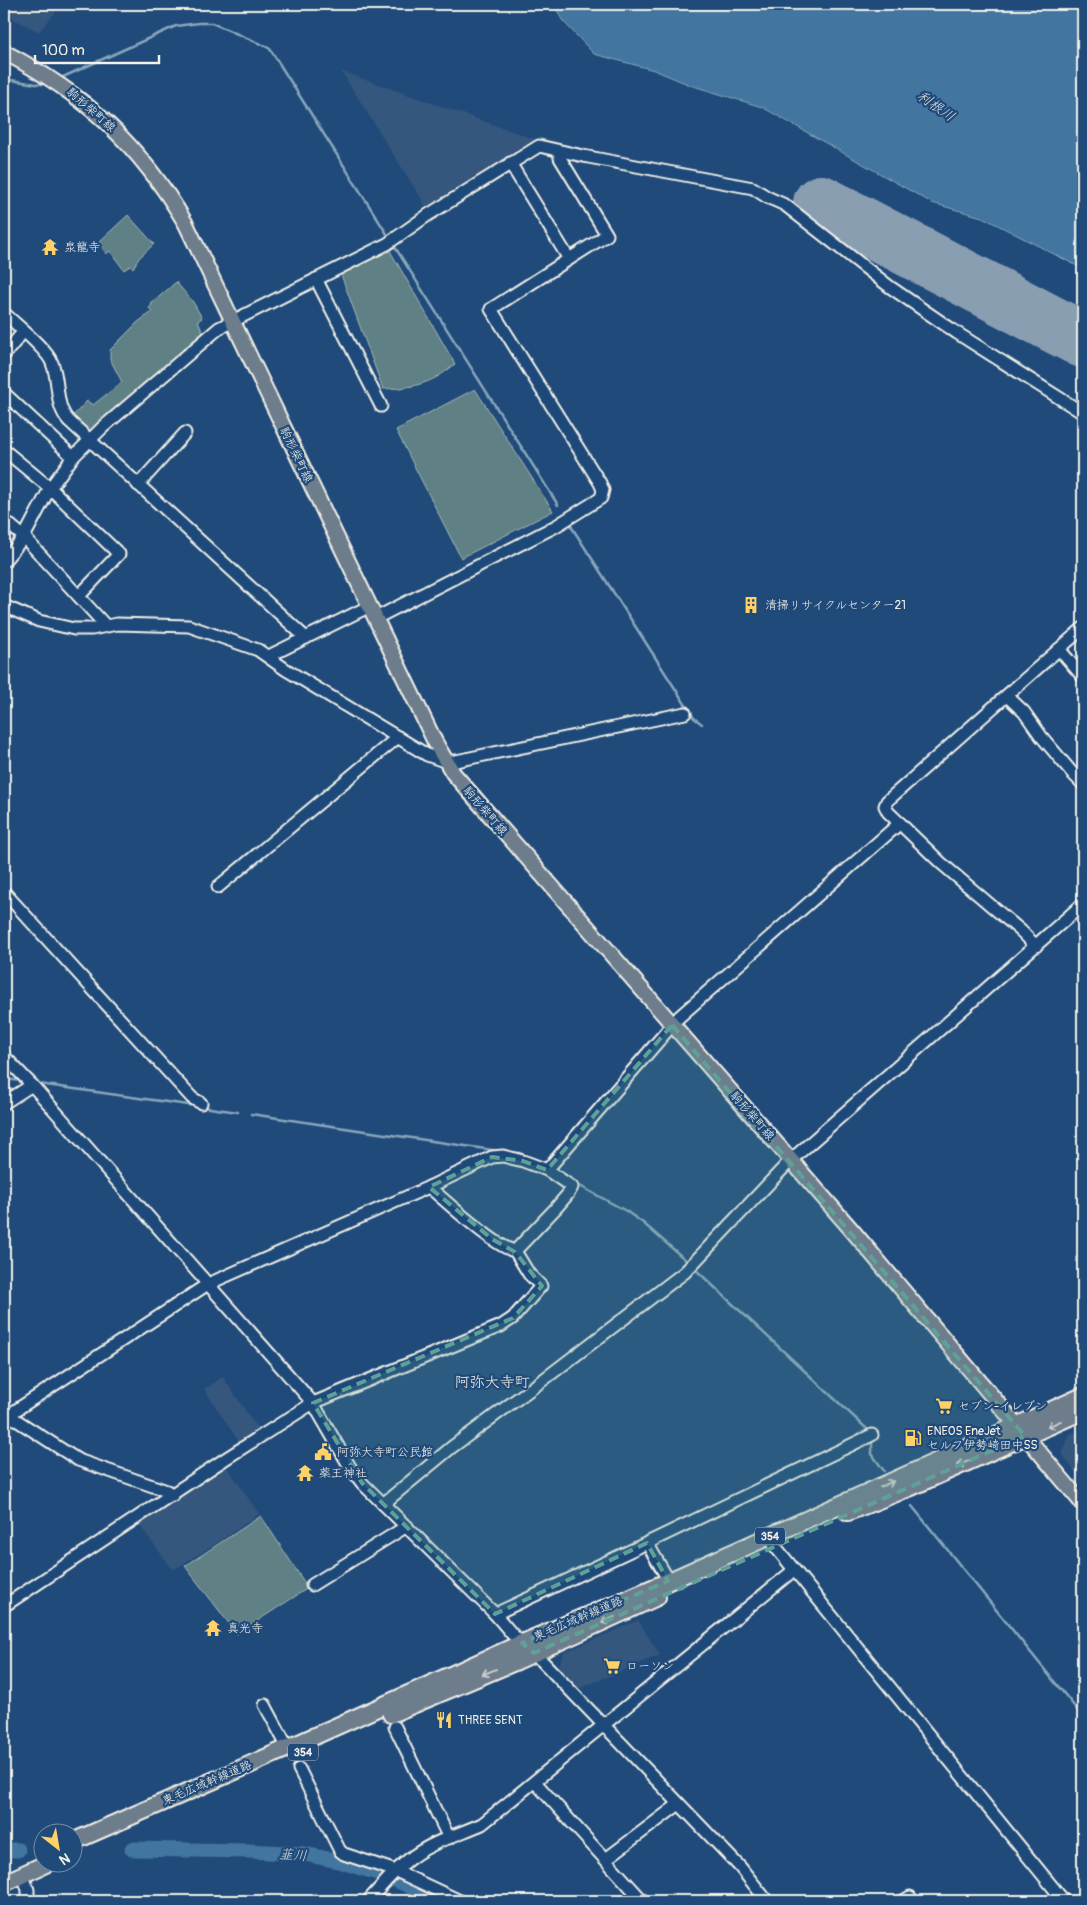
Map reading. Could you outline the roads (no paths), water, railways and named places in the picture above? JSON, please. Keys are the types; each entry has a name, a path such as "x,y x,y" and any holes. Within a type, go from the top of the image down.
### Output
{"highway":[{"name":"東毛広域幹線道路","path":"82,1838 288,1748 675,1588 848,1512 910,1488 1083,1396"},
{"name":"東毛広域幹線道路","path":"82,1849 528,1648 669,1581 1020,1431 1083,1411"},
{"path":"4,1873 32,1860"},
{"path":"4,1883 32,1871"}],"main road":[{"name":"駒形柴町線","path":"4,52 38,70 92,108 131,147 165,190 178,210 444,761 504,833 791,1160 1083,1504"}],"street":[{"path":"4,561 24,537 50,488 73,456 89,440 220,328 387,244 428,215 539,146 753,188 785,205 890,287 949,328 1083,413"},
{"path":"269,656 306,638 373,612 556,526 601,498 603,492 600,483 491,309 607,235 560,158 559,151"},
{"path":"510,164 569,259"},
{"path":"316,279 381,406"},
{"path":"4,313 51,360 56,375 62,412 89,440 306,638"},
{"path":"4,355 23,332"},
{"path":"4,392 73,456"},
{"path":"138,485 185,433"},
{"path":"4,450 50,488 119,554 79,596"},
{"path":"4,520 24,537 106,626"},
{"path":"4,606 29,618 74,629 135,624 188,626 258,650 285,669 427,755 444,761 456,761 685,713"},
{"path":"1036,946 941,863 888,812 885,806 887,801 1083,628"},
{"path":"1059,649 1083,677"},
{"path":"1007,696 1024,712 1041,736 1083,784"},
{"path":"218,887 398,737"},
{"path":"547,1170 679,1017 900,823"},
{"path":"4,892 192,1098 201,1103"},
{"path":"383,1504 452,1447 685,1272 791,1160 1083,904"},
{"path":"4,1056 32,1084 313,1403 350,1467 362,1483 603,1724 747,1874 767,1901"},
{"path":"4,1103 32,1084"},
{"path":"7,1414 13,1412 208,1284 429,1187 492,1157 504,1156 547,1170 572,1187 556,1208 514,1251"},
{"path":"4,1606 225,1459 313,1403 501,1326 513,1318 541,1286 529,1274 514,1251 492,1240 429,1187"},
{"path":"7,1414 78,1460 167,1491 173,1495"},
{"path":"495,1614 647,1544 872,1435"},
{"path":"312,1585 407,1526"},
{"path":"647,1544 669,1581"},
{"path":"774,1545 1064,1901"},
{"path":"368,1901 413,1856 448,1838 482,1824 794,1570"},
{"path":"266,1705 288,1748"},
{"path":"395,1727 448,1838"},
{"path":"299,1768 340,1851 347,1857 460,1901"},
{"path":"535,1782 643,1901"},
{"path":"606,1859 679,1804"},
{"path":"23,1875 29,1893 28,1901"},
{"path":"1079,1901 1083,1898"},
{"path":"4,1899 8,1901"}],"water":[{"name":"利根川","path":"554,4 1083,4 1083,269 982,217 932,203 762,107 690,85 654,70 594,54 562,20"}],"waterway":[{"path":"63,77 176,26 212,23 265,46 270,49 387,234"},
{"path":"4,79 45,84"},
{"path":"393,244 558,505"},
{"path":"571,526 694,718 702,724"},
{"path":"4,1079 22,1081"},
{"path":"39,1084 238,1112"},
{"path":"251,1114 499,1151"},
{"path":"510,1152 520,1153 528,1157"},
{"path":"578,1185 626,1211 643,1223 688,1262"},
{"path":"695,1269 867,1429"},
{"path":"872,1441 872,1454 884,1471"},
{"path":"912,1506 1083,1717"},
{"name":"韮川","path":"132,1849 305,1854 342,1862 381,1874 445,1901"},
{"name":"韮川","path":"4,1850 18,1850"}],"place":[{"name":"泉龍寺","path":"50,247"},
{"name":"清掃リサイクルセンター21","path":"751,605"},
{"name":"セブン-イレブン","path":"944,1406"},
{"name":"ENEOS EneJet セルフ伊勢崎田中SS","path":"913,1438"},
{"name":"阿弥大寺町公民館","path":"323,1452"},
{"name":"薬王神社","path":"305,1473"},
{"name":"真光寺","path":"213,1628"},
{"name":"ローソン","path":"612,1666"},
{"name":"THREE SENT","path":"444,1720"}],"district":[{"name":"阿弥大寺町","path":"492,1382"}]}
